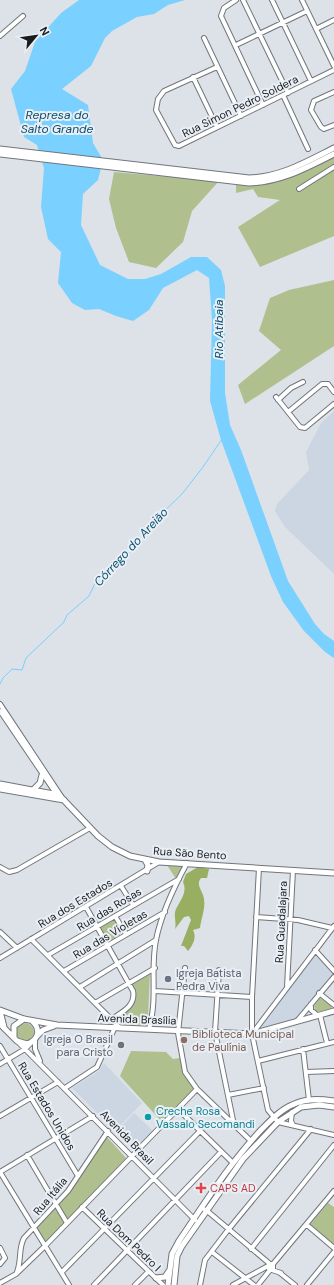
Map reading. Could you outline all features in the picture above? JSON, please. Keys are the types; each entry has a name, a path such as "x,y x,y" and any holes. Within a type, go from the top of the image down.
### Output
{"main road":[{"path":"122,167 236,178 255,178 287,171 334,148"},
{"path":"0,149 12,153 236,183 255,183 288,176 334,154"},
{"path":"0,154 12,153"},
{"path":"34,789 42,781 42,775"},
{"path":"0,784 34,789 61,798"},
{"path":"0,789 61,798"},
{"name":"Rua São Bento","path":"61,798 90,828 120,852 145,860 334,873"},
{"path":"145,860 148,865 146,870"},
{"path":"2,1026 0,1010 31,1020 37,1027 34,1040 24,1044 16,1040 13,1034 16,1022 24,1019"},
{"name":"Avenida Brasília","path":"31,1020 57,1025 252,1034 334,1011"},
{"name":"Avenida Brasília","path":"34,1040 45,1029 57,1025"},
{"name":"Avenida Brasil","path":"2,1026 16,1040"},
{"path":"168,1285 172,1254 201,1219 204,1209 218,1183 243,1149 292,1105 309,1100 326,1102 334,1107"},
{"path":"174,1285 177,1256 181,1243 194,1219 204,1209 276,1120 293,1111 310,1105 334,1101"},
{"path":"243,1149 246,1156"},
{"path":"239,1154 246,1156"},
{"path":"218,1183 223,1186"},
{"path":"156,1278 165,1277 170,1270"}],"street":[{"path":"236,0 222,10 222,16 263,105"},
{"path":"243,0 288,93"},
{"path":"272,0 312,81"},
{"path":"302,0 334,66"},
{"path":"236,45 307,11"},
{"path":"0,36 23,16"},
{"path":"316,28 334,20"},
{"path":"204,38 216,67 241,116"},
{"name":"Rua Simon Pedro Soldera","path":"216,67 161,93 156,106 160,119 173,142 179,146 334,70"},
{"path":"193,77 217,127"},
{"path":"334,92 314,102 311,110 324,129 334,125"},
{"path":"283,95 308,149"},
{"path":"299,189 334,167"},
{"path":"303,382 291,388 277,399 300,427 305,428 334,404"},
{"path":"288,412 325,383 334,392"},
{"name":"Rua São Bento","path":"0,704 40,769 42,775 61,798"},
{"name":"Rua São Bento","path":"1,714 61,798"},
{"path":"0,867 9,872 17,870 90,828"},
{"name":"Rua dos Estados","path":"0,958 159,862"},
{"path":"149,1029 155,991 156,940 173,892 187,864"},
{"path":"259,868 252,997 252,1034 268,1110 276,1120 334,1135"},
{"name":"Rua Guadalajara","path":"287,987 293,870"},
{"name":"Rua das Rosas","path":"48,955 179,879"},
{"path":"121,886 133,905"},
{"path":"165,886 173,892"},
{"path":"86,907 132,987 133,1000 128,1008 112,1019 110,1024 105,1027"},
{"name":"Rua das Violetas","path":"64,972 107,945 165,912"},
{"path":"115,916 126,934"},
{"path":"252,1034 333,927 291,920 256,917"},
{"path":"154,918 161,924"},
{"path":"0,932 16,948"},
{"path":"31,939 112,1019 117,1028 97,1067 65,1088"},
{"path":"80,987 156,940"},
{"path":"147,946 155,951"},
{"path":"315,950 334,971"},
{"path":"95,1003 155,968"},
{"path":"185,968 178,1030 186,1072 196,1089 251,1141"},
{"path":"220,970 215,1032 234,1125"},
{"name":"Rua Guadalajara","path":"287,975 294,978"},
{"path":"297,1021 334,976"},
{"path":"155,991 252,997"},
{"path":"319,993 334,1005"},
{"path":"311,1004 311,1010 319,1015 327,1043"},
{"name":"Avenida Brasil","path":"16,1040 194,1219"},
{"path":"0,1064 25,1049 34,1040"},
{"name":"Avenida Brasil","path":"34,1040 35,1049 41,1064"},
{"path":"258,1061 334,1042"},
{"name":"Rua Estados Unidos","path":"0,1046 78,1176"},
{"path":"304,1049 309,1100"},
{"path":"306,1072 334,1071"},
{"path":"0,1116 58,1082"},
{"path":"228,1095 264,1088"},
{"path":"0,1282 16,1274 45,1246 196,1089"},
{"path":"178,1109 232,1162"},
{"path":"293,1111 291,1121 293,1125"},
{"path":"70,1285 0,1172 93,1116"},
{"path":"200,1285 205,1260 311,1129"},
{"path":"62,1272 200,1130"},
{"name":"Rua Itália","path":"16,1274 22,1258 20,1246 22,1242 56,1204 78,1176 108,1131"},
{"path":"251,1249 334,1145"},
{"path":"94,1285 221,1152"},
{"path":"27,1155 67,1223"},
{"path":"258,1285 270,1266 307,1225 334,1191"},
{"name":"Rua Dom Pedro I","path":"82,1208 163,1285"},
{"path":"204,1209 270,1266 295,1285"},
{"path":"194,1219 198,1221 201,1219"},
{"path":"307,1225 334,1248"},
{"path":"0,1248 4,1260 0,1264"},
{"path":"212,1252 254,1285"},
{"path":"307,1285 334,1252"},
{"path":"22,1258 29,1261"},
{"path":"233,1285 270,1266"},
{"path":"135,1285 148,1272"}],"shaded area":[{"path":"334,411 334,574 285,527 275,511 277,504 309,470 306,452 321,423"},
{"path":"315,955 333,974 294,1020 258,1029"},
{"path":"104,1063 142,1103 115,1131 72,1088 99,1071"},
{"path":"134,1113 153,1131 134,1151 116,1132"}],"green space":[{"path":"334,155 334,236 260,267 238,227 280,200 258,197 253,189 236,193 236,183 268,182"},
{"path":"114,172 219,181 192,211 183,242 156,268 129,262 116,228 109,199"},
{"path":"334,280 334,346 245,404 238,385 281,350 259,331 270,298 289,290"},
{"path":"167,865 182,865 181,871 176,879"},
{"path":"198,867 209,869 207,878 201,878 199,882 204,899 204,908 200,928 193,930 195,935 194,941 188,951 184,946 181,946 191,920 189,916 184,917 175,929 175,914 184,893 185,889 183,882 186,874"},
{"path":"114,918 123,933 108,942 99,927"},
{"path":"150,972 148,1018 141,1025 120,1024 116,1018 131,1007 135,999 131,983"},
{"path":"320,998 332,1006 331,1009 316,1012 314,1006"},
{"path":"21,1023 29,1023 34,1028 32,1039 29,1041 21,1041 16,1036 16,1028"},
{"path":"131,1051 166,1052 173,1059 180,1058 183,1073 194,1089 162,1122 120,1076"},
{"path":"106,1136 126,1158 67,1220 58,1205"},
{"path":"328,1203 334,1207 334,1245 309,1226"},
{"path":"56,1206 66,1223 45,1245 35,1229"}],"water":[{"name":"Represa do Salto Grande","path":"79,0 185,0 168,5 154,14 137,17 112,31 105,38 91,66 62,89 88,105 93,143 103,160 98,180 83,194 81,225 100,265 128,279 145,279 161,274 191,257 207,257 221,270 225,286 225,393 230,425 241,450 288,581 315,624 324,634 334,641 334,658 325,652 304,631 283,602 271,576 221,440 210,401 212,320 209,278 197,270 163,288 149,310 133,321 99,309 85,310 72,303 58,283 61,252 48,239 41,207 44,168 37,145 24,137 11,89 25,71 35,42 61,13"}],"waterway":[{"name":"Córrego do Areião","path":"0,684 3,678 12,669 22,670 26,658 64,622 67,615 89,596 97,579 106,576 141,541 155,520 182,494 222,439"}],"place":[{"name":"Igreja Batista Pedra Viva","path":"168,979"},
{"name":"Biblioteca Municipal de Paulínia","path":"184,1040"},
{"name":"Igreja O Brasil para Cristo","path":"121,1045"},
{"name":"Creche Rosa Vassalo Secomandi","path":"148,1117"},
{"name":"CAPS AD","path":"201,1188"}],"water label":[{"name":"Rio Atibaia","path":"219,329"}]}
